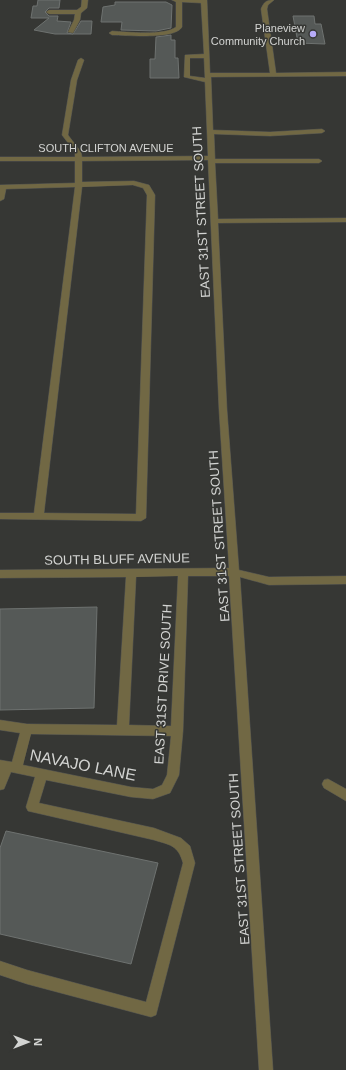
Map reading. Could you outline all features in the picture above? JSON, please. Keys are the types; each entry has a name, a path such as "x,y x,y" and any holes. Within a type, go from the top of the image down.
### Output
{"street":[{"path":"49,15 59,12 78,12 84,8 85,0"},
{"path":"271,0 266,4 264,9 273,75"},
{"path":"112,33 161,33 176,31 179,27 177,1 204,1"},
{"name":"EAST 31ST STREET SOUTH","path":"204,1 223,410 266,1070"},
{"path":"71,32 77,20 78,12"},
{"path":"206,56 186,56 187,77 346,74"},
{"path":"39,516 79,184 77,150 65,134 74,80 81,60"},
{"path":"210,132 270,134 322,131"},
{"name":"SOUTH CLIFTON AVENUE","path":"0,159 319,161"},
{"path":"0,199 1,187 79,184 134,183 146,187 151,195 141,518 0,516"},
{"path":"214,221 346,222"},
{"path":"123,730 130,572"},
{"name":"EAST 31ST DRIVE SOUTH","path":"160,792 166,789 173,775 183,572"},
{"name":"SOUTH BLUFF AVENUE","path":"0,574 234,572 269,581 346,580"},
{"path":"0,725 27,729 176,731"},
{"path":"0,785 27,729"},
{"name":"NAVAJO LANE","path":"8,767 131,792 145,794 160,792"},
{"path":"0,968 27,977 151,1010 189,863 186,850 177,842 154,834 32,807 42,773"},
{"path":"328,784 346,796"}],"building":[{"path":"38,0 60,0 59,8 49,8 45,12 49,16 58,16 57,21 71,22 67,33 73,34 55,34 34,30 49,18 31,18 33,6 37,6"},
{"path":"115,2 166,2 172,5 171,28 156,31 121,30 122,22 101,22 103,7 115,5"},
{"name":"Planeview Community Church","path":"293,16 314,16 315,24 321,24 325,44 298,43"},
{"path":"81,21 92,21 91,34 73,34"},
{"path":"171,35 171,40 175,40 175,58 178,58 179,78 150,78 150,59 155,59 156,37"},
{"path":"97,607 94,708 0,710 0,609"},
{"path":"6,831 158,863 131,964 0,934 0,848"}],"place":[{"name":"Planeview Community Church","path":"313,34"}]}
